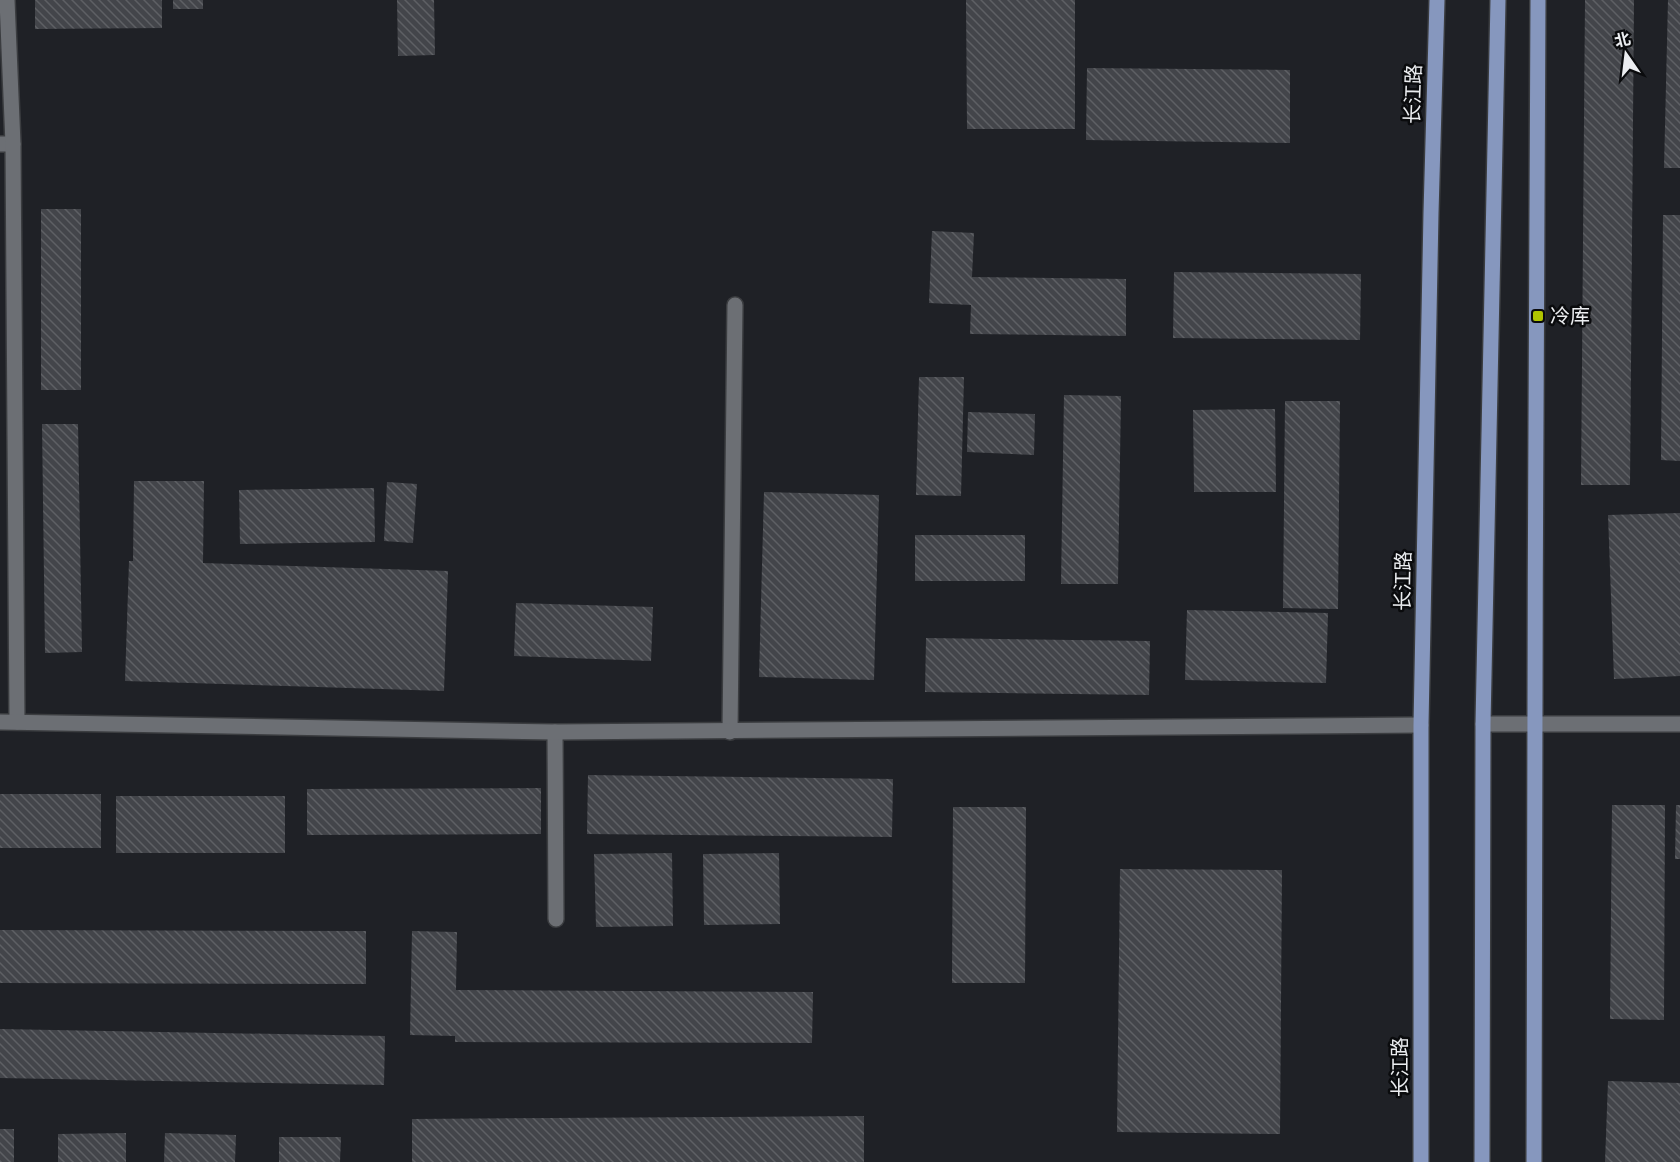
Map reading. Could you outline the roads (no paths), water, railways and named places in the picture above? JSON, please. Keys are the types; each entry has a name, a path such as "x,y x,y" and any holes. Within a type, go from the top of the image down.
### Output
{"main road":[{"name":"长江路","path":"1421,1162 1421,725 1430,225 1437,0"},
{"path":"1482,1162 1483,724 1498,0"},
{"path":"1534,1162 1538,0"}],"street":[{"path":"7,0 6,144 17,722"},
{"path":"730,732 735,305"},
{"path":"0,722 555,732 1421,725"},
{"path":"1483,724 1680,724"},
{"path":"555,732 556,919"}],"place":[{"name":"冷库","path":"1538,316"}]}
